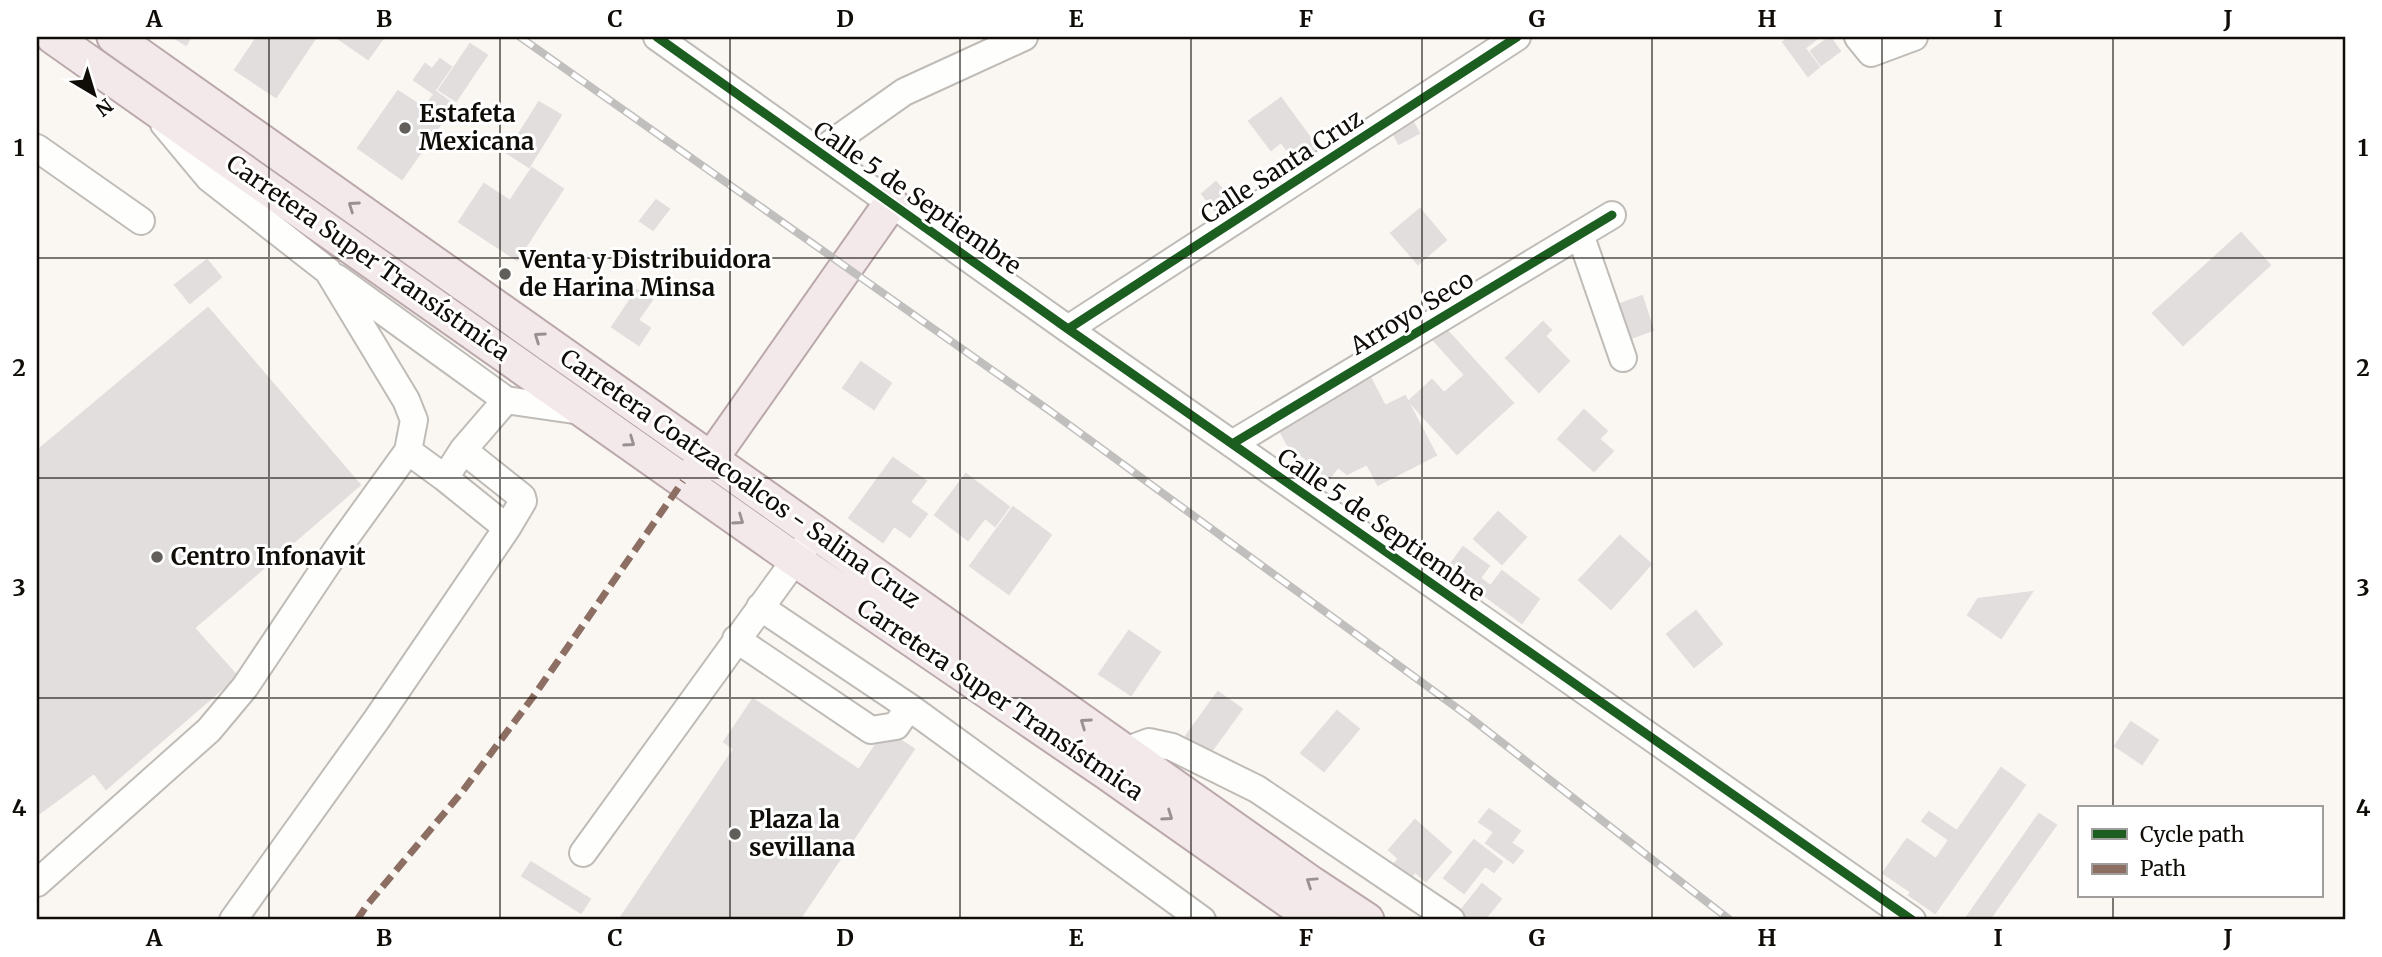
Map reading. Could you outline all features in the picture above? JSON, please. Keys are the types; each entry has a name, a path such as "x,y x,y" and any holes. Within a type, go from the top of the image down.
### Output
{"main road":[{"name":"Carretera Super Transístmica","path":"53,37 794,559 1116,762 1316,920"},
{"name":"Carretera Coatzacoalcos - Salina Cruz","path":"114,37 815,533 1116,762 1367,920"},
{"path":"683,481 711,459 891,203"}],"street":[{"name":"Calle 5 de Septiembre","path":"657,37 1068,329 1912,920"},
{"path":"819,152 904,92 1024,37"},
{"name":"Calle Santa Cruz","path":"1068,329 1517,37"},
{"path":"1858,37 1871,53 1914,37"},
{"path":"147,103 209,178 328,271 506,400 586,412"},
{"path":"37,148 142,221"},
{"name":"Arroyo Seco","path":"1232,444 1612,215"},
{"path":"1580,234 1623,358"},
{"path":"37,883 209,730 245,687 338,548 408,451 414,420 406,400 328,271"},
{"path":"445,478 463,450 506,400"},
{"path":"233,920 383,710 523,501 522,497 463,450"},
{"path":"408,451 506,528"},
{"path":"583,853 815,533"},
{"path":"760,607 909,707 1202,920"},
{"path":"736,639 871,730 896,726 909,707"},
{"path":"1116,762 1149,742 1172,747 1257,789 1451,920"}],"building":[{"path":"173,37 191,37 186,45"},
{"path":"257,37 316,37 276,97 235,70"},
{"path":"336,37 384,37 368,59"},
{"path":"1790,37 1818,38 1805,48 1819,67 1808,76 1783,42"},
{"path":"1830,37 1840,51 1821,65 1811,51"},
{"path":"470,44 487,55 456,101 439,90"},
{"path":"440,59 451,67 433,93 414,80 425,64 432,69"},
{"name":"Estafeta Mexicana","path":"398,91 424,108 436,92 454,105 402,179 358,148"},
{"path":"1281,98 1317,147 1296,162 1281,142 1271,150 1249,121"},
{"path":"539,102 561,115 529,167 507,153"},
{"path":"1413,122 1419,133 1399,144 1393,133"},
{"path":"532,168 563,189 517,260 459,222 484,184 510,201"},
{"path":"1216,182 1232,201 1217,213 1202,194"},
{"path":"656,200 669,209 653,230 640,221"},
{"path":"1420,209 1446,240 1418,264 1391,233"},
{"path":"2241,233 2270,265 2183,345 2153,313"},
{"path":"207,260 221,277 190,303 175,285"},
{"path":"637,290 652,300 638,320 650,328 639,345 612,327"},
{"path":"1642,296 1653,330 1621,342 1609,308"},
{"name":"Centro Infonavit","path":"208,308 360,485 194,628 237,676 106,789 94,773 37,815 37,451"},
{"path":"1543,322 1551,330 1545,336 1569,361 1539,392 1506,358"},
{"path":"1442,325 1513,403 1457,454 1409,401 1432,380 1444,393 1465,375 1430,336"},
{"path":"861,362 891,383 874,409 843,388"},
{"path":"1371,379 1385,406 1405,396 1436,455 1378,485 1367,464 1347,474 1338,467 1324,485 1304,469 1310,462 1287,444 1278,427"},
{"path":"1584,410 1607,431 1599,439 1613,451 1594,471 1558,439"},
{"path":"893,458 926,481 910,502 927,514 910,537 894,526 883,542 849,518"},
{"path":"966,474 1009,507 995,526 985,518 968,540 935,515"},
{"path":"1013,507 1051,535 1009,594 970,566"},
{"path":"1498,512 1526,537 1502,564 1474,539"},
{"path":"1620,536 1651,564 1611,609 1579,580"},
{"path":"1463,547 1489,566 1480,578 1489,585 1478,600 1443,575"},
{"path":"1502,571 1539,599 1522,623 1484,595"},
{"path":"2032,592 2001,638 1968,615 1978,599"},
{"path":"1696,611 1722,644 1694,667 1667,634"},
{"path":"1129,631 1160,652 1131,695 1099,674"},
{"path":"1218,692 1242,709 1210,753 1186,736"},
{"path":"753,699 859,770 877,743 897,738 914,749 799,920 619,920 734,749 724,742"},
{"path":"1337,711 1359,729 1324,771 1301,753"},
{"path":"2131,722 2158,740 2142,764 2115,746"},
{"path":"2001,768 2025,785 1935,913 1883,873 1907,839 1936,859 1949,840 1922,821 1929,812 1957,831"},
{"path":"1489,809 1520,831 1511,843 1523,851 1513,863 1486,843 1494,832 1479,822"},
{"path":"2039,814 2056,825 1989,920 1966,918"},
{"path":"1415,820 1451,852 1426,881 1415,872 1408,880 1392,866 1399,859 1389,850"},
{"path":"1474,840 1502,862 1494,872 1485,866 1464,893 1444,878"},
{"path":"531,862 590,899 581,913 522,876"},
{"path":"1482,884 1501,899 1484,920 1469,920 1459,913"}],"railway":[{"path":"520,37 1050,411 1468,716 1730,920"}],"marked path":[{"path":"357,920 462,792 533,697 683,481"}],"cycle path":[{"path":"657,37 1068,329 1912,920"},
{"path":"1068,329 1517,37"},
{"path":"1232,444 1612,215"}],"place":[{"name":"Estafeta Mexicana","path":"405,128"},
{"name":"Venta y Distribuidora de Harina Minsa","path":"505,274"},
{"name":"Centro Infonavit","path":"157,557"},
{"name":"Plaza la sevillana","path":"735,834"}]}
